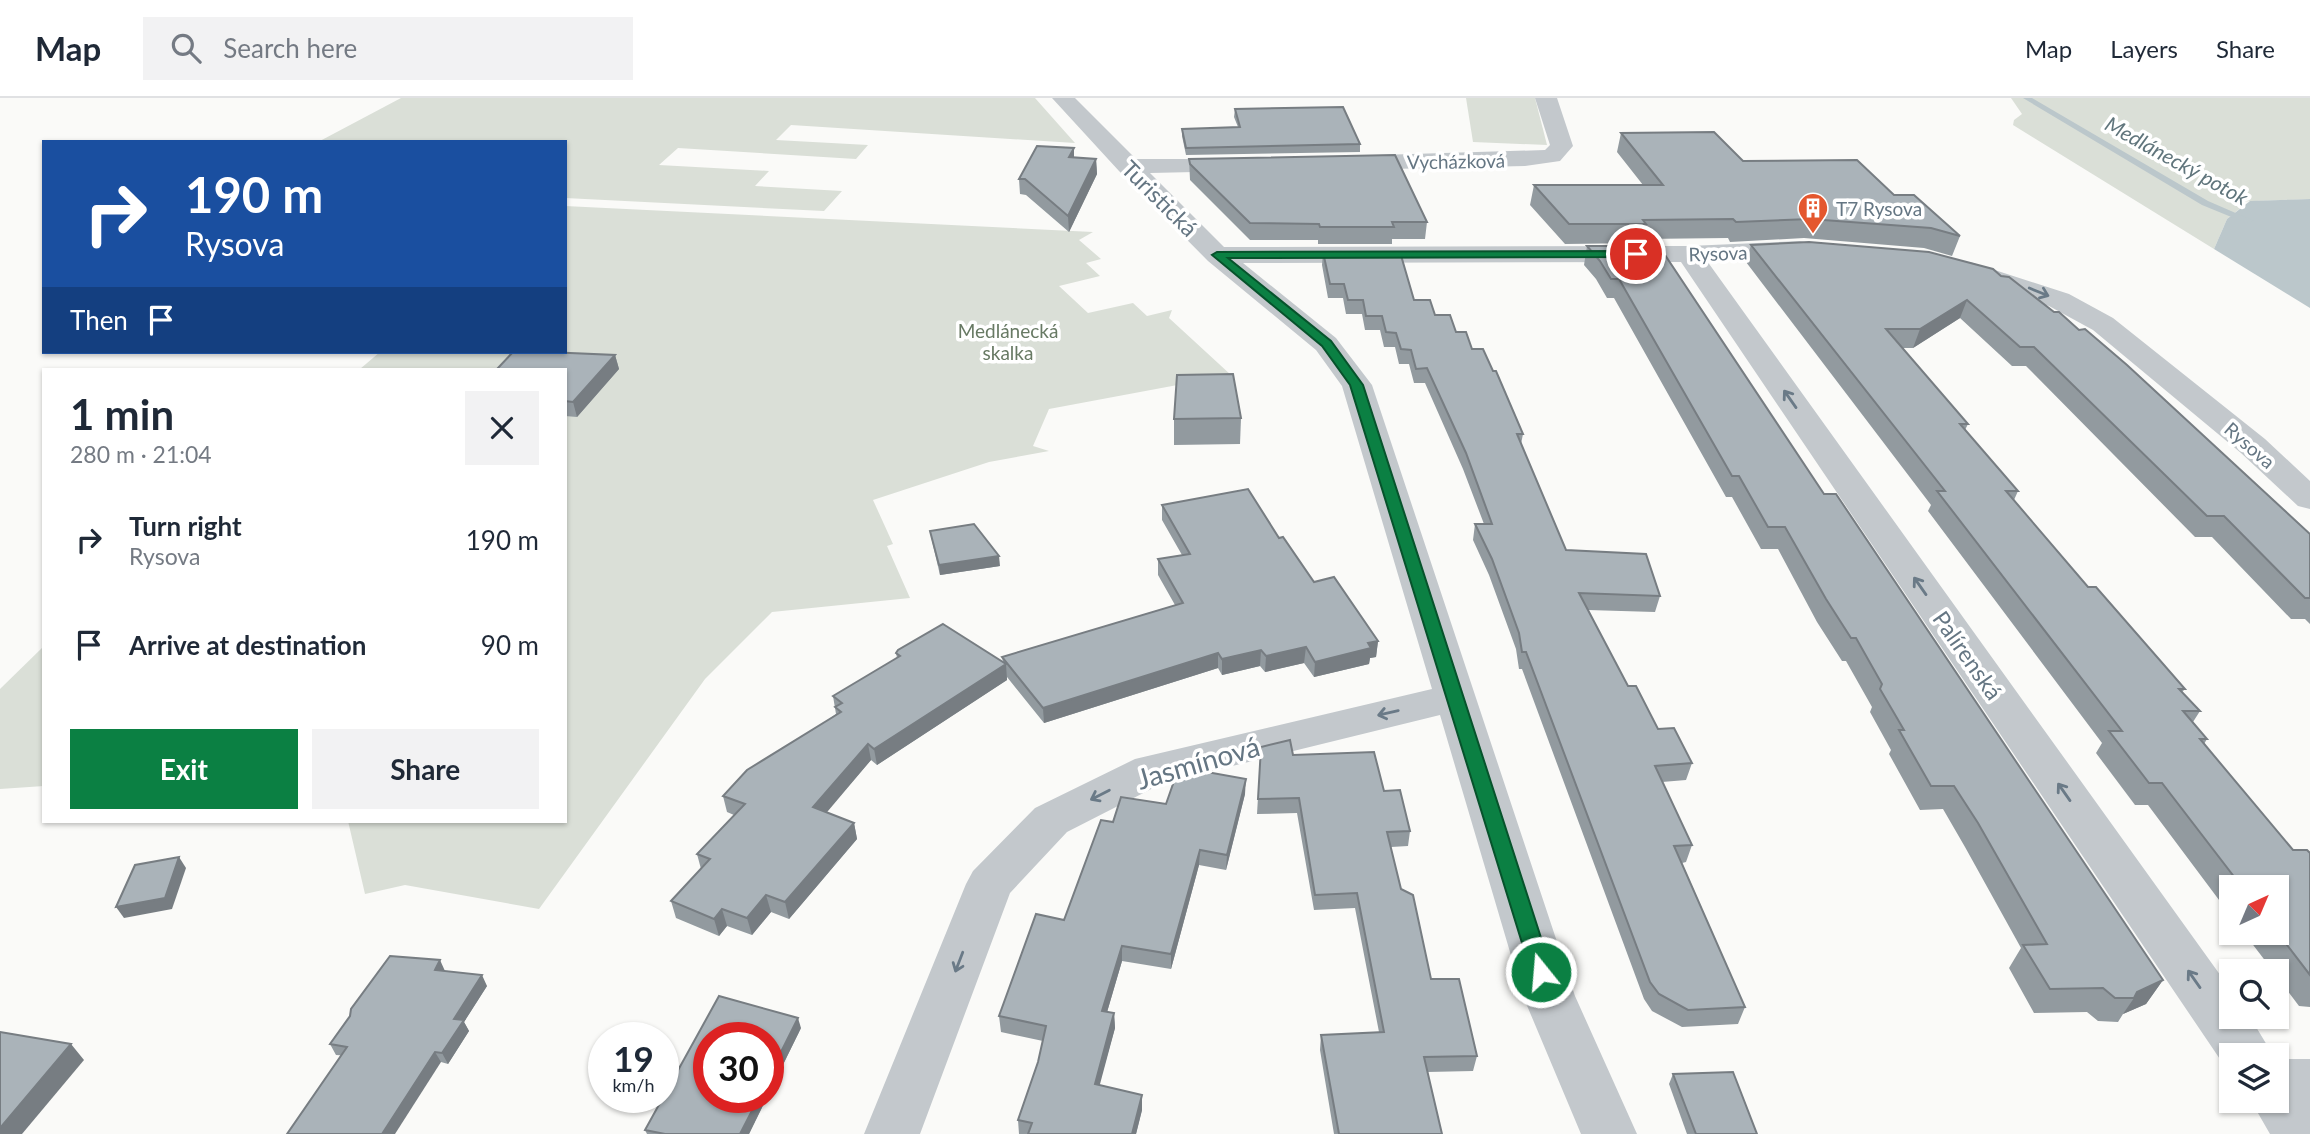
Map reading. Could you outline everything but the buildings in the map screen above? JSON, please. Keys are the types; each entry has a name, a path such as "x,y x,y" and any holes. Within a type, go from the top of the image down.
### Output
{"street":[{"name":"Turistická","path":"1063,98 1217,255 1326,344 1357,385 1549,996 1609,1134"},
{"name":"Vycházková","path":"1326,163 1515,160 1552,156 1562,145 1546,98"},
{"path":"1127,166 1257,164"},
{"name":"Rysova","path":"1217,255 1689,254 1832,250"},
{"name":"Palírenská","path":"1689,254 2239,1043"},
{"name":"Rysova","path":"1946,264 2024,286 2059,300 2103,324 2253,446 2310,499"},
{"name":"Jasmínová","path":"892,1134 990,884 1051,820 1150,770 1455,697"},
{"path":"2289,1083 2310,1083"},
{"path":"2287,1113 2301,1134"}],"green space":[{"path":"401,98 1035,98 1075,143 791,125 776,140 868,145 856,159 678,148 659,165 769,171 755,186 842,191 824,211 567,198 567,140 322,140"},
{"path":"1466,98 1535,98 1547,145 1473,142"},
{"path":"2011,98 2310,98 2310,199 2230,202 2242,207 2227,219 2214,249 2013,125 2014,120 2022,114"},
{"name":"Medlánecká skalka","path":"567,206 1093,232 1079,240 1101,259 1086,263 1100,276 1059,286 1088,313 1133,303 1147,316 1172,310 1169,318 1231,375 1049,409 1033,446 1049,451 989,462 873,500 893,544 887,546 910,598 772,612 705,679 539,909 405,885 365,894 348,823 567,823 567,368 361,368 378,354 567,354"},
{"path":"42,648 42,786 0,789 0,689"}],"shaded area":[{"path":"2310,199 2310,308 2214,249 2227,219 2250,201"}],"waterway":[{"name":"Medlánecký potok","path":"2027,98 2205,203 2249,221"}],"place":[{"name":"T7 Rysova","path":"1813,235"}],"route":[{"path":"1541,972 1357,385 1326,344 1217,255 1636,254"}]}
